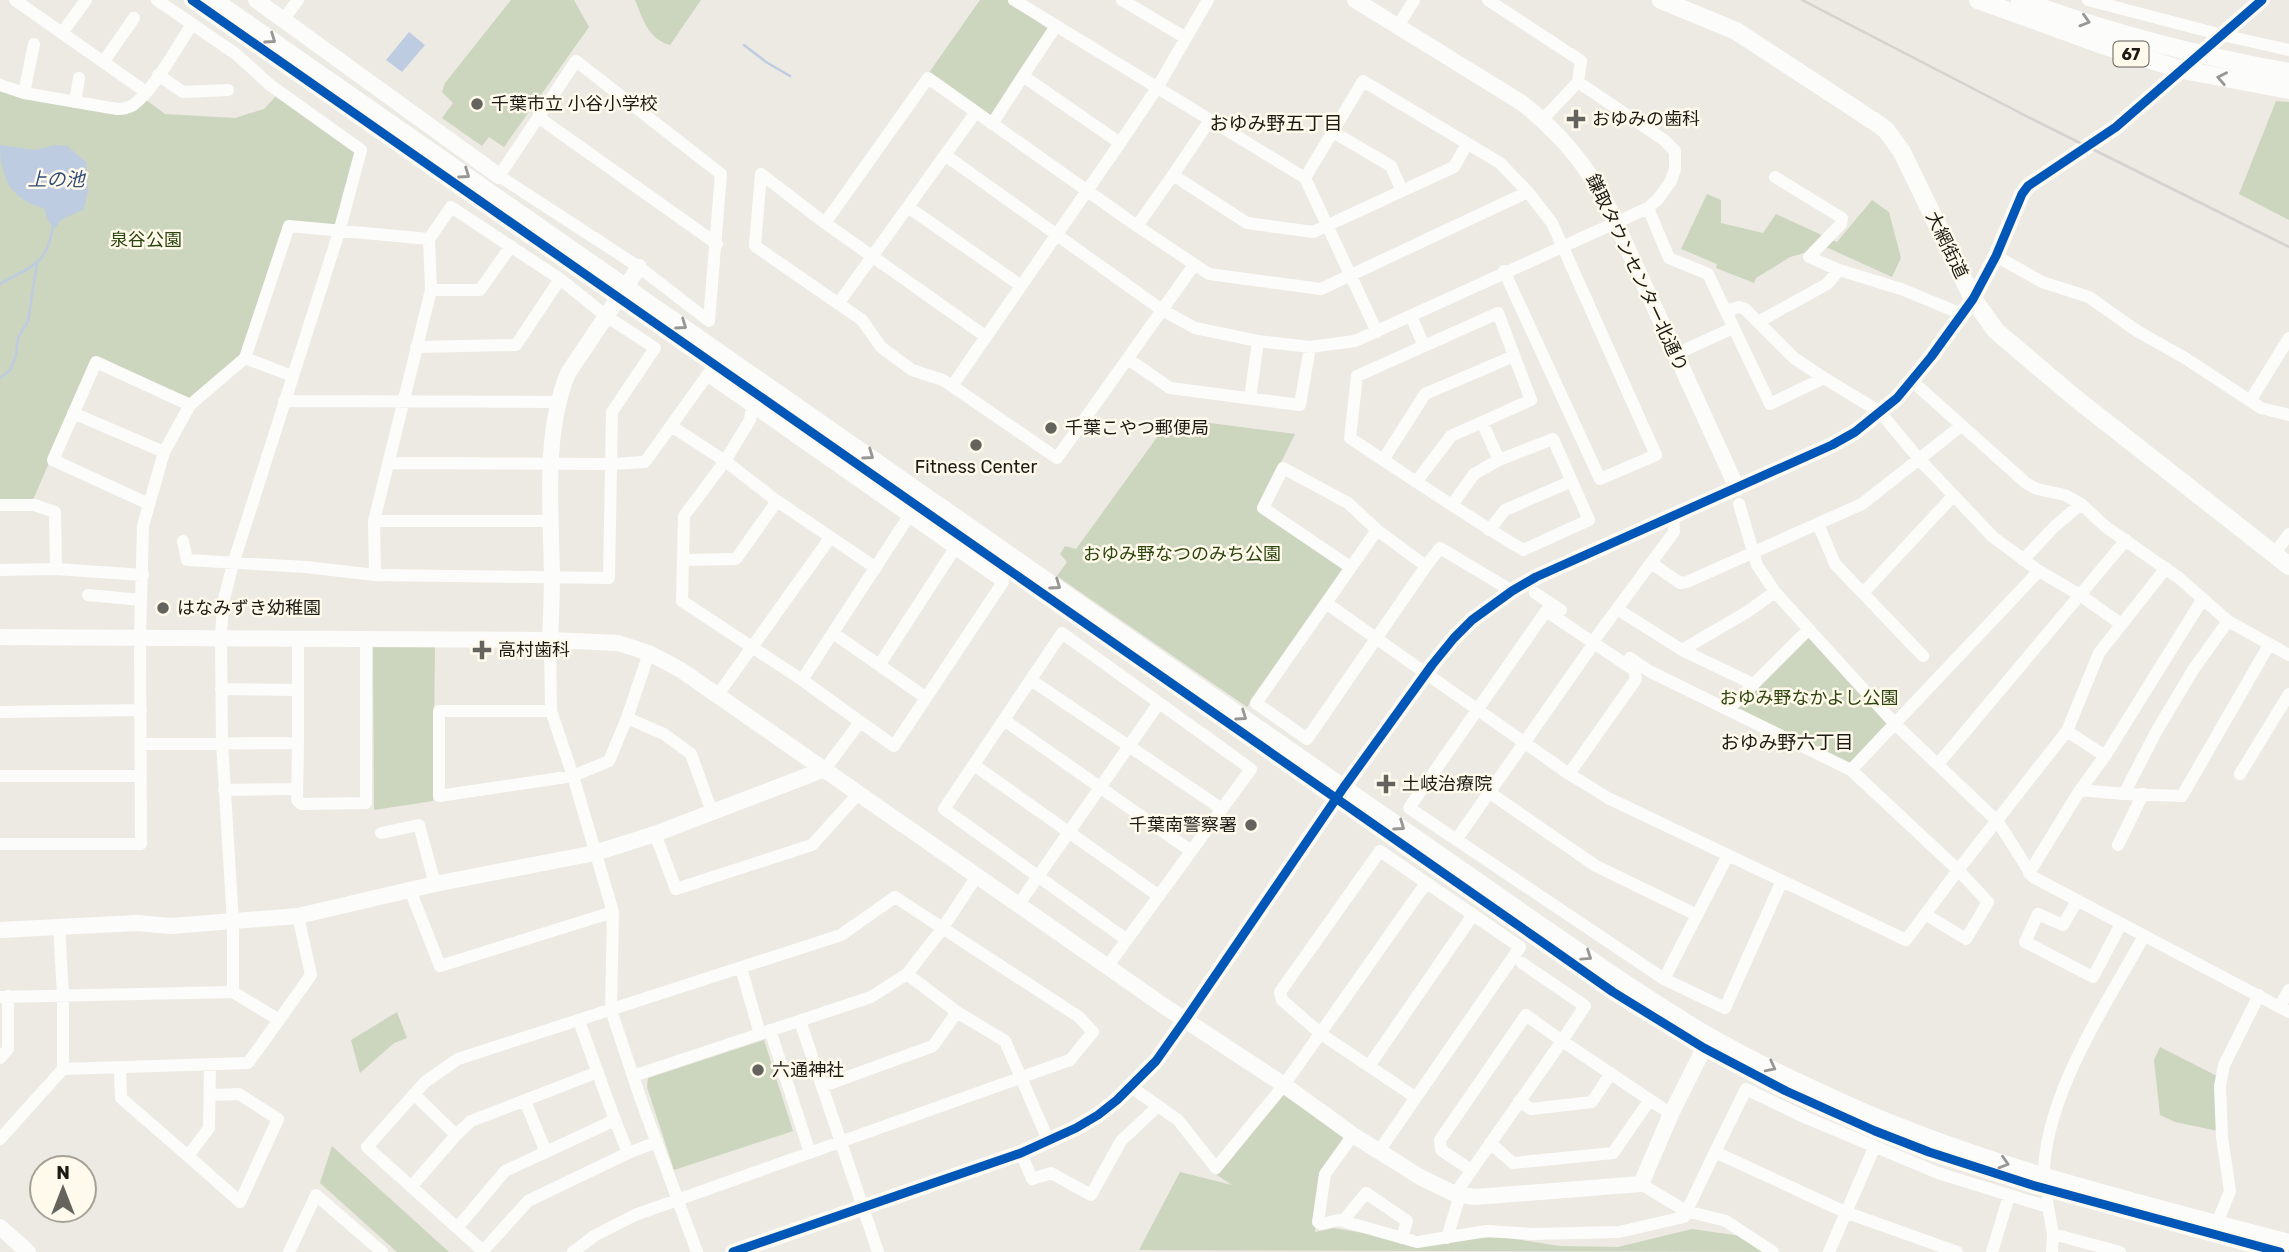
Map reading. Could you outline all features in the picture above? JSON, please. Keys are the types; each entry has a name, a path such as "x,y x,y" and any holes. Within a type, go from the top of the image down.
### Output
{"main road":[{"name":"大網街道","path":"1661,0 1736,31 1875,121 1902,152 1973,299 1996,331 2074,397 2289,566"},
{"name":"67","path":"1978,0 2108,47 2183,70 2289,90"},
{"name":"67","path":"2020,0 2188,51 2289,72"}],"street":[{"path":"62,33 86,0"},
{"path":"157,0 236,54 270,85 361,150 339,232 223,603 222,743 233,922 233,992"},
{"path":"192,0 711,370 1340,793 1710,1036 1820,1092 2044,1181 2280,1252"},
{"path":"215,0 1340,793 1613,992 1704,1048 1786,1091 1929,1152 2289,1242"},
{"path":"256,0 499,176 639,267 709,321 721,174 576,61 499,176"},
{"path":"284,20 298,0"},
{"path":"1014,0 1305,178 1377,332"},
{"path":"1122,0 1186,38"},
{"path":"952,386 1157,88 1208,0"},
{"name":"鎌取タウンセンター北通り","path":"1355,0 1493,84 1543,119 1573,149 1587,168 1616,223 1738,496"},
{"path":"1398,26 1414,0"},
{"path":"1488,0 1581,61 1577,82 1543,119"},
{"path":"2088,0 2289,50"},
{"path":"733,1252 1021,1153 1049,1142 1098,1115 1131,1087 1156,1060 1426,672 1472,620 1512,591 1536,578 1673,517 1738,496 1855,432 1897,398 1912,382 1973,299 2028,186 2116,127 2262,0"},
{"path":"19,1 146,92"},
{"path":"103,61 134,18"},
{"path":"0,85 24,93 117,109 132,106 146,92 192,24"},
{"path":"992,124 1056,26"},
{"path":"24,93 34,44"},
{"path":"158,75 183,92 228,90"},
{"path":"1023,76 1120,143"},
{"path":"75,102 79,78"},
{"path":"825,223 928,78 1209,275 1321,289 1528,192"},
{"path":"1305,178 1363,80 1500,163 1528,192 1552,223 1656,455 1600,479 1504,271"},
{"path":"945,155 1162,310 1195,328 1258,341 1310,347 1354,341 1377,332 1504,271 1648,208 1658,199 1671,181 1675,169 1675,151 1664,140 1577,82"},
{"path":"838,304 976,112"},
{"path":"538,117 716,244"},
{"path":"1137,226 1210,120"},
{"path":"1333,132 1391,166 1402,191"},
{"path":"1173,175 1247,223 1313,232 1454,167 1467,144"},
{"path":"985,336 825,223 761,174 755,246 862,320 881,347 912,370 943,380 1057,458 1194,265"},
{"path":"1775,177 1842,218 1841,224 1809,257 1839,270 1901,289 1962,314"},
{"path":"183,541 187,561 306,567 375,575 609,578 612,412 655,348 606,316 559,279 451,207 429,239 431,290 374,521 375,575"},
{"path":"908,207 1020,285"},
{"path":"1648,208 1669,258 1708,274 1770,404 1824,378"},
{"path":"0,844 141,844 140,637 144,526 149,504 164,452 190,405 245,358 289,226 429,239"},
{"path":"431,290 480,290 510,246"},
{"path":"1996,256 2042,282 2089,297 2137,331 2185,358 2261,408 2289,415"},
{"path":"639,267 568,373 554,418 551,711 613,912 611,1010 697,1252"},
{"path":"1758,322 1827,284 1839,270"},
{"path":"416,346 516,345 559,279"},
{"path":"1726,311 1739,307 1745,309 1794,358 1880,412 1919,459 1993,537 2039,572 2122,624"},
{"path":"1416,482 1451,436 1531,400 1498,313 1357,376 1350,438 1416,482 1452,505 1489,530 1523,550 1589,520 1553,439"},
{"path":"1411,316 1424,346"},
{"path":"1676,354 1734,328"},
{"path":"2250,401 2289,338"},
{"path":"1250,399 1258,341"},
{"path":"1128,359 1170,388 1300,405 1310,347"},
{"path":"1383,460 1425,394 1514,356"},
{"path":"245,358 292,376"},
{"path":"149,504 53,460 96,362 190,405"},
{"path":"711,370 752,406 1003,582 894,746 802,680 682,601 684,516 725,461 750,420 752,406"},
{"path":"389,463 645,462 711,370"},
{"path":"1912,382 2026,484 2065,495 2081,504 2106,527 2179,578 2228,621 2289,655"},
{"path":"284,401 558,402"},
{"path":"73,414 164,452"},
{"path":"1482,422 1499,460"},
{"path":"671,426 876,568"},
{"path":"1651,563 1680,583 1753,554 1862,504 1961,426"},
{"path":"1452,505 1474,474 1499,460 1577,429"},
{"path":"1350,567 1263,508 1283,468 1348,503 1377,530 1426,566"},
{"path":"1489,530 1505,510 1572,481"},
{"path":"1738,496 1757,565 1775,592 1894,723 1998,822 2033,877 2285,1009 2289,990"},
{"path":"1863,593 1954,496"},
{"path":"683,561 736,559 777,501"},
{"path":"2023,561 2054,527 2081,504"},
{"path":"0,505 34,505 55,512 56,569"},
{"path":"802,680 909,516"},
{"path":"1456,840 1595,639 1674,532 1673,517"},
{"path":"374,521 551,521"},
{"path":"1818,524 1835,564 1923,656"},
{"path":"1377,530 1256,703 1307,739 1440,548 1512,591"},
{"path":"2274,554 2289,534"},
{"path":"717,696 830,538"},
{"path":"1938,764 2126,540"},
{"path":"880,664 955,548"},
{"path":"1326,603 1524,743 1608,798 1906,940 2067,731 2099,653 2166,568"},
{"path":"0,570 56,569 143,575"},
{"path":"1851,770 2039,572"},
{"path":"1682,650 1747,612 1775,592"},
{"path":"1535,593 1634,670 1636,679 1569,774"},
{"path":"88,596 141,600"},
{"path":"2029,873 2202,600"},
{"path":"1618,609 1682,650 1753,684"},
{"path":"1782,881 1725,1008 1664,979 1409,808 1546,611 1649,671 1851,770 1958,870 1988,902 1966,939 1925,914"},
{"path":"2124,794 2181,690 2228,621"},
{"path":"1728,710 1809,629"},
{"path":"833,633 925,697"},
{"path":"1107,967 1127,940 1159,896 1191,851 1222,810 1251,769 1062,633 944,809 1127,940"},
{"path":"0,638 550,640 618,643 649,653 681,670 1107,967 1353,1135 1420,1177 1457,1194 1496,1196 1641,1184 1686,1211 1726,1221 1773,1252"},
{"path":"298,639 297,800 302,804 366,803 366,639"},
{"path":"2080,790 2182,796 2269,645"},
{"path":"551,711 439,711 439,796 573,776 609,761 649,653"},
{"path":"1031,680 1222,810"},
{"path":"221,689 298,690"},
{"path":"2240,774 2289,694"},
{"path":"1018,905 1159,703"},
{"path":"0,712 141,710"},
{"path":"627,718 664,734 691,754 712,811"},
{"path":"1004,720 1191,851"},
{"path":"0,930 137,923 171,926 298,916 435,884 595,853 655,834 825,769 860,722"},
{"path":"2067,731 2105,756"},
{"path":"141,744 298,743"},
{"path":"974,765 1159,896"},
{"path":"0,776 140,776"},
{"path":"224,790 297,789"},
{"path":"655,834 676,889 812,845 859,793"},
{"path":"1490,793 1596,866 1697,915"},
{"path":"2118,845 2143,794"},
{"path":"381,834 419,825 435,884"},
{"path":"1379,1151 1520,947 1380,851 1280,992 1282,1000 1321,1034 1415,1097"},
{"path":"1664,979 1728,855"},
{"path":"633,1076 871,997 907,974 942,929 977,876"},
{"path":"1131,1087 1178,1120 1216,1168 1284,1086 1426,883"},
{"path":"410,890 440,966 613,912"},
{"path":"573,1252 594,1236 635,1215 1070,1060 1093,1032 1079,1017 895,897 841,935 458,1059 425,1082 367,1147 482,1252 528,1201 657,1142"},
{"path":"2077,901 2063,925 2038,914 2025,942 2093,977 2121,924"},
{"path":"1369,1066 1473,915"},
{"path":"63,1069 248,1063 311,975 298,916"},
{"path":"0,1139 63,1069 59,926"},
{"path":"2052,1252 2053,1234 2044,1181 2057,1103 2085,1041 2144,936"},
{"path":"1447,1238 1457,1194 1471,1170 1585,1006 1522,963"},
{"path":"741,968 810,1153"},
{"path":"907,974 957,1013 1005,1041 1049,1142"},
{"path":"0,1058 8,1049 4,997 233,992 279,1020"},
{"path":"2217,1223 2230,1191 2222,1137 2221,1076 2228,1056 2259,995"},
{"path":"823,1086 933,1046 957,1013"},
{"path":"1471,1170 1441,1150 1440,1140 1526,1015 1671,1114"},
{"path":"579,1020 628,1153"},
{"path":"800,1021 878,1252"},
{"path":"1641,1184 1671,1114 1704,1048"},
{"path":"188,1156 209,1128 210,1066"},
{"path":"120,1068 121,1098 240,1202 278,1119 239,1094 211,1096"},
{"path":"411,1187 471,1121 598,1072"},
{"path":"1519,1101 1531,1109 1592,1102 1611,1073"},
{"path":"1353,1135 1325,1174 1318,1222 1321,1224 1343,1221 1417,1242 1488,1231 1532,1234 1619,1232 1684,1217 1746,1089 1874,1148 1938,1173 2048,1207"},
{"path":"414,1094 456,1135"},
{"path":"525,1101 546,1152"},
{"path":"1490,1143 1513,1163 1613,1153 1649,1101"},
{"path":"1021,1153 1031,1179 1051,1173 1091,1195 1121,1141 1157,1107"},
{"path":"457,1228 505,1171 615,1120"},
{"path":"1829,1252 1874,1148"},
{"path":"1715,1152 1845,1212 1957,1252"},
{"path":"1343,1221 1366,1193 1407,1222 1402,1238"},
{"path":"292,1251 316,1195 382,1252"},
{"path":"1992,1252 2009,1196"},
{"path":"0,1227 28,1252"},
{"path":"2053,1234 2097,1249 2120,1252"}],"green space":[{"path":"511,0 574,0 589,27 504,147 489,137 482,146 442,118 453,103 442,92 445,83"},
{"path":"635,0 701,0 670,45 651,33"},
{"path":"980,0 1007,0 1051,31 990,118 928,74"},
{"name":"泉谷公園","path":"0,90 116,113 146,100 165,114 235,118 264,109 276,96 356,152 337,227 287,221 244,353 192,399 95,357 32,502 0,502"},
{"path":"2276,101 2289,102 2289,220 2239,194"},
{"path":"1707,194 1721,200 1721,223 1763,233 1776,214 1837,242 1872,200 1889,212 1901,258 1892,277 1826,247 1790,257 1756,278 1754,283 1716,268 1717,264 1681,249"},
{"name":"おゆみ野なつのみち公園","path":"1171,418 1295,434 1258,509 1344,568 1247,707 1057,576 1067,562 1060,554 1065,546 1076,549"},
{"name":"おゆみ野なかよし公園","path":"1812,634 1889,721 1848,766 1734,707"},
{"path":"373,645 435,646 433,801 374,810"},
{"path":"397,1012 407,1038 394,1043 360,1073 351,1040"},
{"path":"764,1040 793,1131 674,1170 647,1087 648,1078"},
{"path":"2160,1047 2217,1076 2218,1131 2175,1122 2160,1115 2154,1060"},
{"path":"1282,1094 1347,1138 1320,1176 1315,1232 1334,1228 1369,1234 1508,1238 1560,1246 1618,1247 1692,1229 1748,1237 1767,1252 1139,1250 1180,1172 1232,1185 1217,1175"},
{"path":"332,1146 449,1252 397,1252 320,1183"}],"water":[{"path":"409,32 425,45 402,72 386,60"},
{"name":"上の池","path":"0,145 35,150 55,145 67,146 86,162 88,190 84,209 61,220 55,228 49,222 44,208 23,200 10,186 2,167"}],"waterway":[{"path":"744,45 790,76"},
{"path":"0,284 29,268 42,257 51,239 53,226"},
{"path":"0,378 10,370 16,355 18,338 28,321 37,263"}],"railway":[{"path":"1802,0 2028,117 2289,247"}],"cycle path":[{"path":"192,0 1613,992 1704,1048 1786,1091 1929,1152 2032,1185 2280,1252"},
{"path":"733,1252 1021,1153 1076,1128 1117,1100 1156,1061 1344,787 1432,665 1472,620 1536,577 1832,445 1855,432 1897,398 1973,299 2028,186 2116,127 2262,0"}],"place":[{"name":"千葉市立 小谷小学校","path":"477,104"},
{"name":"おゆみの歯科","path":"1576,119"},
{"name":"千葉こやつ郵便局","path":"1051,428"},
{"name":"Fitness Center","path":"976,445"},
{"name":"はなみずき幼稚園","path":"163,608"},
{"name":"高村歯科","path":"482,650"},
{"name":"土岐治療院","path":"1386,784"},
{"name":"千葉南警察署","path":"1251,825"},
{"name":"六通神社","path":"758,1070"}],"district":[{"name":"おゆみ野五丁目","path":"1276,123"},
{"name":"おゆみ野六丁目","path":"1787,742"}]}
